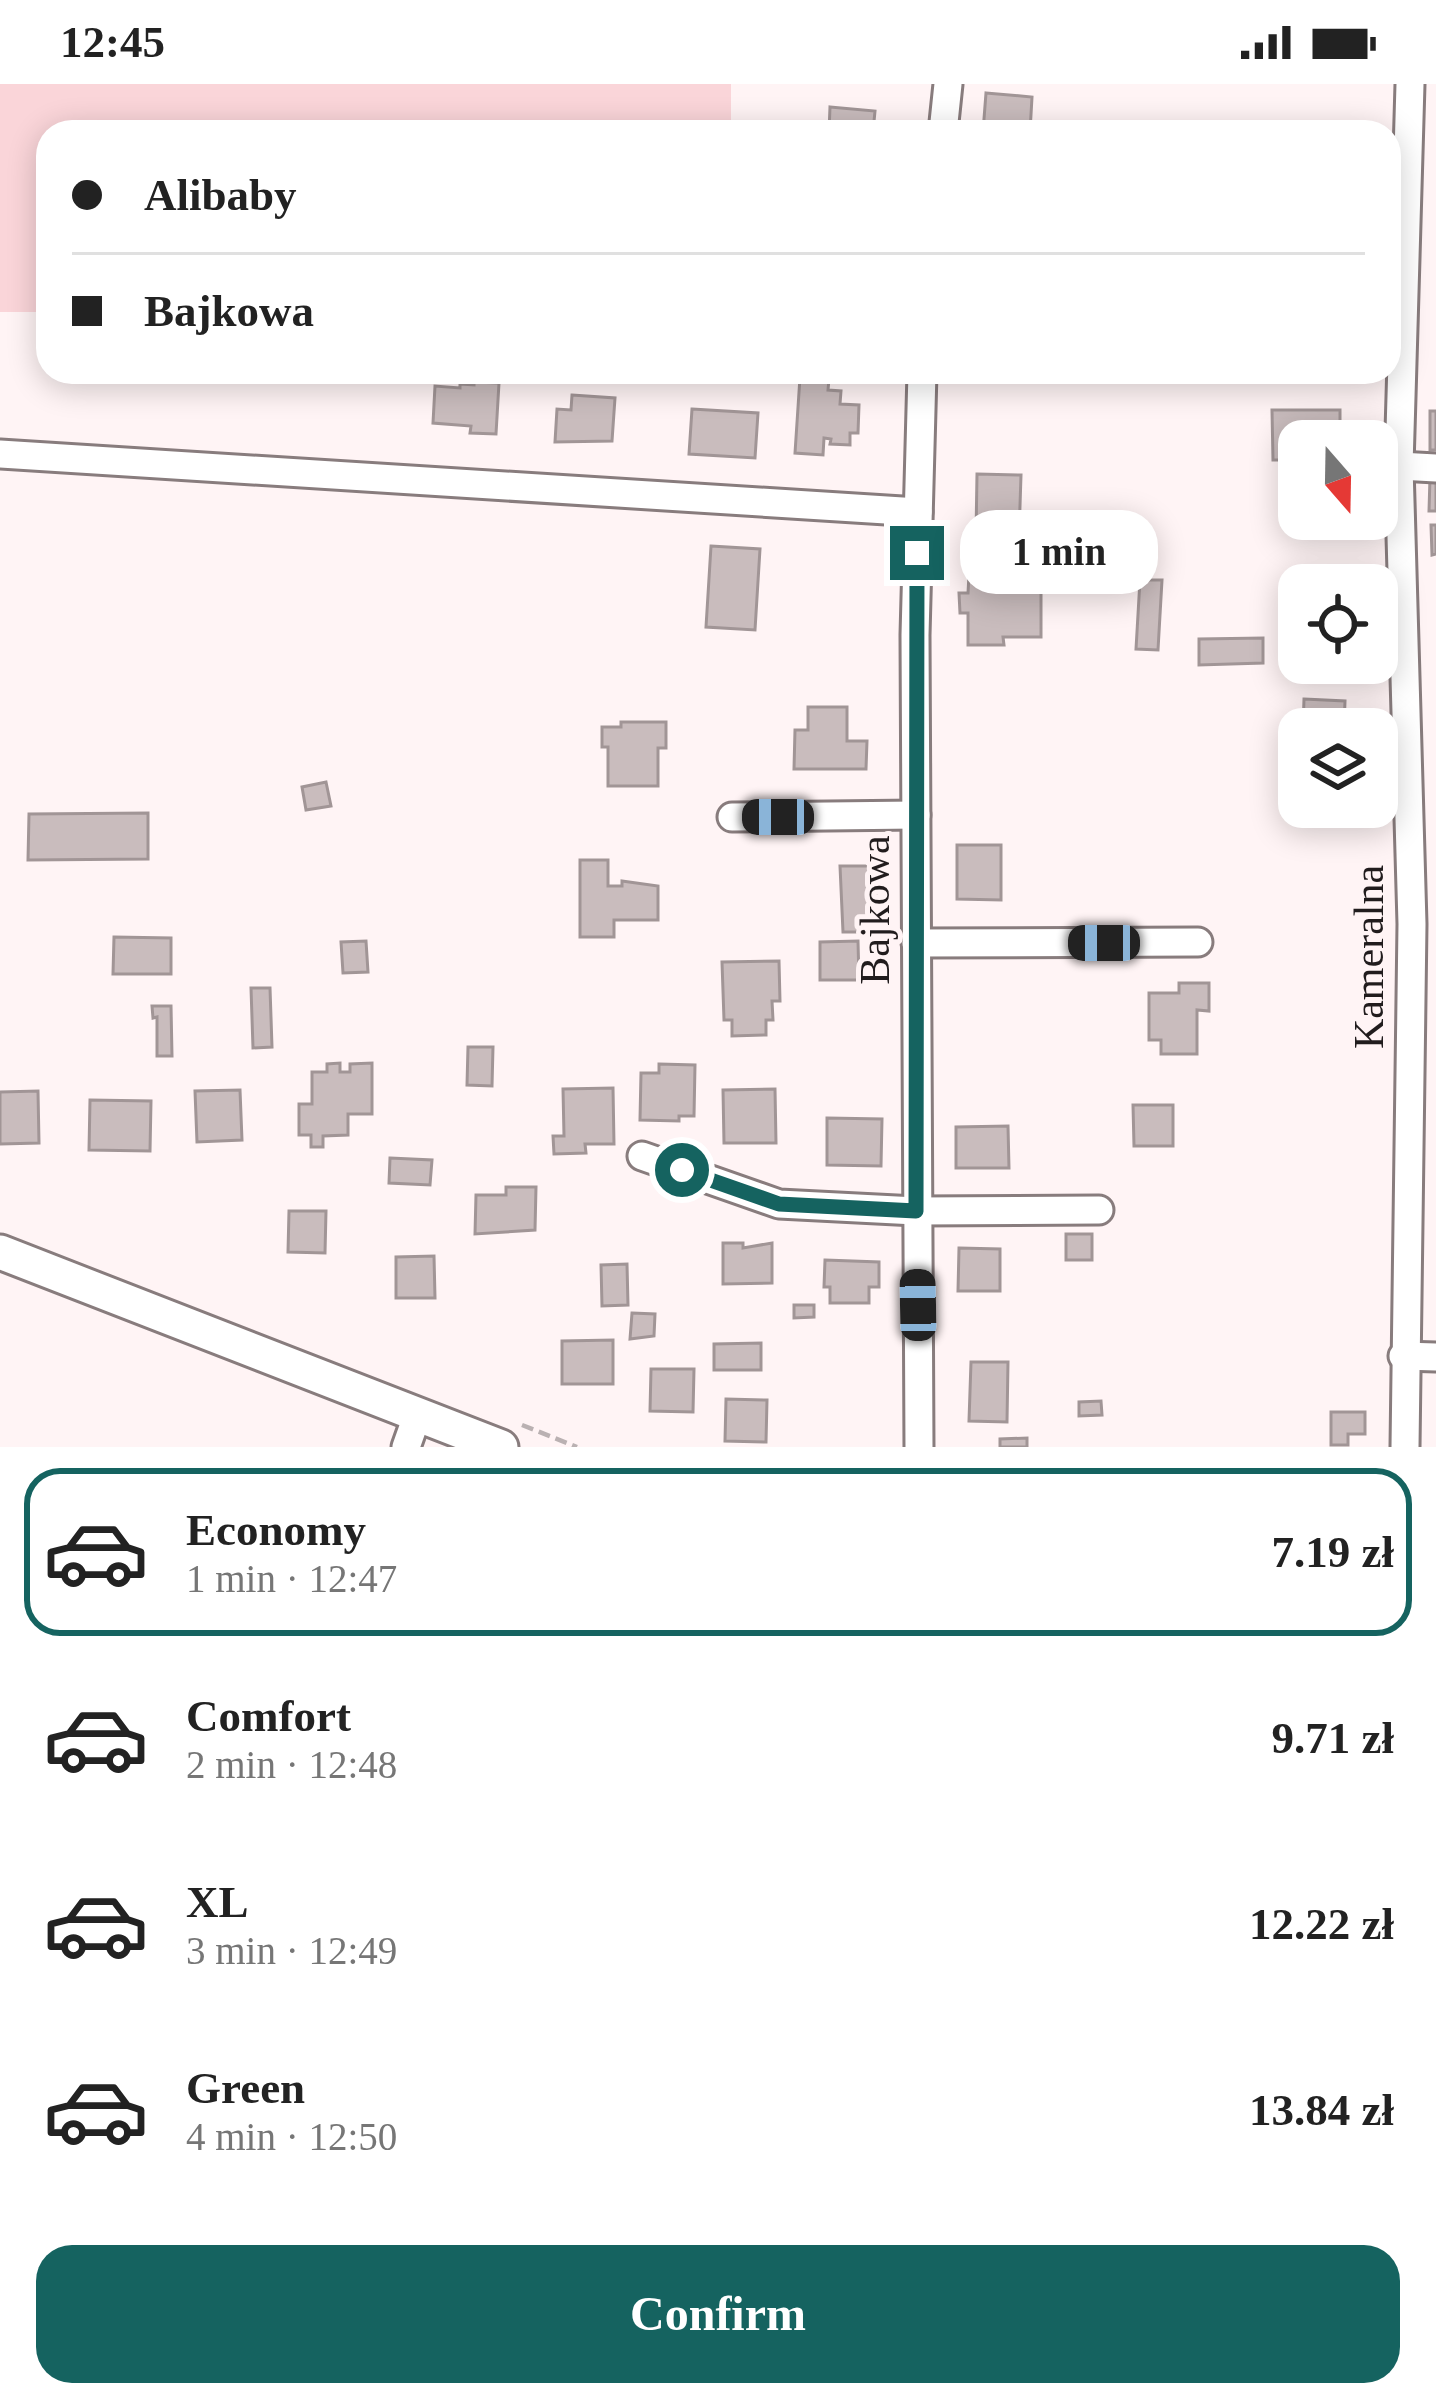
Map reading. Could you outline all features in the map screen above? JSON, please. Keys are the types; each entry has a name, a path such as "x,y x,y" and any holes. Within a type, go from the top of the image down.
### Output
{"street":[{"path":"944,120 948,84"},
{"name":"Kameralna","path":"1405,1447 1412,925 1399,466 1410,84"},
{"name":"Bajkowa","path":"920,1447 916,815 922,384"},
{"path":"0,454 918,512"},
{"path":"1399,466 1436,468"},
{"path":"732,817 916,815"},
{"path":"916,943 1198,943"},
{"path":"642,1156 779,1204 916,1211 1099,1210"},
{"path":"0,1252 412,1432 501,1447"},
{"path":"1403,1356 1436,1357"}],"shaded area":[{"path":"0,84 731,84 731,120 36,120 36,312 0,312"}],"building":[{"path":"986,93 1032,97 1031,120 984,120"},
{"path":"830,107 875,111 874,120 829,120"},
{"path":"499,384 496,434 433,423 435,386"},
{"path":"800,384 829,384 828,390 841,391 840,404 859,405 858,433 850,433 850,445 830,444 831,439 824,438 823,455 795,453"},
{"path":"572,395 615,398 612,441 555,442 557,409 571,410"},
{"path":"692,409 758,413 755,458 689,454"},
{"path":"1272,410 1340,410 1340,420 1278,420 1278,460 1273,460"},
{"path":"1430,411 1436,411 1436,450 1430,450"},
{"path":"977,474 1021,475 1019,537 976,535"},
{"path":"1430,477 1436,477 1436,511 1429,511"},
{"path":"1431,525 1436,525 1436,554 1432,555"},
{"path":"1091,536 1123,538 1121,562 1090,561"},
{"path":"711,546 760,549 755,630 706,627"},
{"path":"969,574 1041,574 1041,637 1003,637 1004,645 968,645 968,613 960,613 959,593 968,593"},
{"path":"1140,580 1162,580 1158,650 1136,649"},
{"path":"1263,638 1263,663 1199,665 1199,639"},
{"path":"1304,699 1345,701 1345,708 1304,708"},
{"path":"808,707 847,707 847,741 867,741 866,769 794,769 795,730 808,730"},
{"path":"621,722 666,722 666,748 658,748 658,786 608,786 608,747 602,747 602,727 621,727"},
{"path":"326,782 331,806 306,810 302,787"},
{"path":"148,813 148,859 28,860 29,814"},
{"path":"957,845 1001,845 1001,900 957,899"},
{"path":"580,860 608,860 608,886 622,886 622,881 658,886 658,920 614,920 614,937 580,937"},
{"path":"840,866 878,866 874,932 843,932"},
{"path":"114,937 171,938 171,974 113,974"},
{"path":"366,941 368,972 343,973 341,942"},
{"path":"858,941 859,980 820,980 820,942"},
{"path":"779,961 780,1001 772,1001 773,1020 766,1020 766,1035 732,1036 732,1020 724,1020 722,962"},
{"path":"1179,983 1209,983 1209,1011 1197,1010 1197,1054 1161,1054 1161,1040 1149,1040 1149,993 1179,993"},
{"path":"251,988 270,988 272,1047 253,1048"},
{"path":"152,1006 171,1006 172,1056 157,1056 157,1017 153,1018"},
{"path":"468,1047 493,1047 492,1086 467,1085"},
{"path":"340,1063 340,1072 350,1072 350,1064 372,1063 372,1114 348,1114 348,1135 323,1136 323,1147 311,1147 311,1135 299,1135 299,1104 312,1104 312,1072 327,1072 327,1064"},
{"path":"659,1064 695,1065 694,1116 679,1116 679,1121 640,1120 641,1073 659,1073"},
{"path":"613,1088 614,1144 585,1144 586,1153 554,1154 553,1136 564,1136 563,1089"},
{"path":"775,1089 776,1143 724,1143 723,1090"},
{"path":"240,1090 242,1140 197,1142 195,1091"},
{"path":"38,1091 39,1143 0,1144 0,1092"},
{"path":"90,1100 151,1101 150,1151 89,1150"},
{"path":"1133,1105 1173,1105 1173,1146 1134,1146"},
{"path":"827,1118 882,1119 881,1166 827,1165"},
{"path":"1008,1126 1009,1168 956,1168 956,1127"},
{"path":"390,1158 432,1160 430,1185 389,1183"},
{"path":"506,1187 536,1187 535,1230 475,1234 476,1195 506,1195"},
{"path":"289,1211 326,1211 325,1253 288,1252"},
{"path":"1066,1234 1092,1234 1092,1260 1066,1260"},
{"path":"723,1243 743,1243 743,1248 772,1243 772,1283 723,1284"},
{"path":"959,1248 1000,1249 1000,1291 958,1291"},
{"path":"434,1256 435,1298 396,1298 396,1257"},
{"path":"825,1260 879,1262 879,1287 869,1287 869,1303 830,1303 830,1287 824,1287"},
{"path":"627,1264 628,1305 602,1306 601,1265"},
{"path":"794,1305 814,1305 814,1317 794,1318"},
{"path":"632,1313 655,1314 654,1336 630,1339"},
{"path":"613,1340 613,1384 562,1384 562,1341"},
{"path":"761,1343 761,1370 714,1370 714,1344"},
{"path":"971,1362 1008,1362 1007,1422 969,1421"},
{"path":"651,1369 694,1369 693,1412 650,1411"},
{"path":"726,1399 767,1400 766,1442 725,1441"},
{"path":"1101,1401 1102,1415 1079,1416 1079,1402"},
{"path":"1331,1412 1365,1412 1365,1434 1348,1434 1348,1445 1331,1445"},
{"path":"1027,1438 1027,1447 1000,1447 1000,1439"}],"route":[{"path":"682,1170 779,1204 916,1211 917,553"}]}
